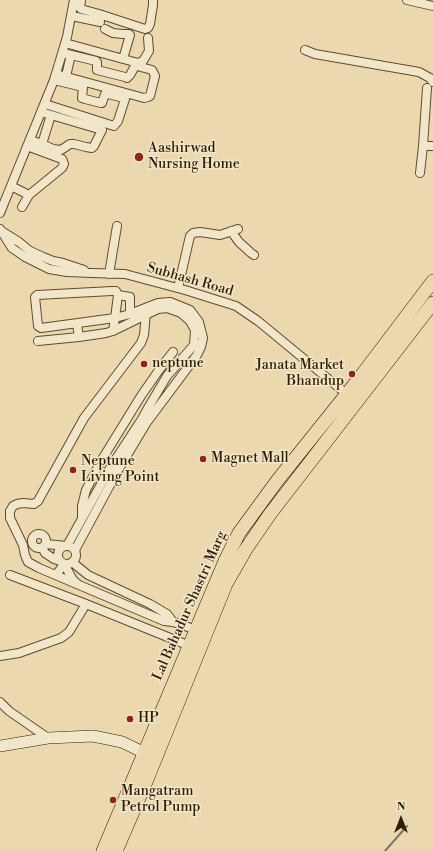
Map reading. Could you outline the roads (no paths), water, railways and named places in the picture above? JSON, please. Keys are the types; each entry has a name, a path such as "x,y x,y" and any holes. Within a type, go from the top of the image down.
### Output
{"main road":[{"name":"Lal Bahadur Shastri Marg","path":"116,851 150,756 159,716 197,630 225,561 239,533 277,480 358,380 433,281"},
{"name":"Lal Bahadur Shastri Marg","path":"103,851 150,756 226,584 246,549 270,514 433,303"},
{"path":"0,746 48,738 93,736 122,742 150,756"}],"street":[{"path":"0,213 55,77 63,53 72,16 74,0"},
{"path":"81,0 81,9 145,29 148,28 150,24 153,0"},
{"path":"408,0 433,6"},
{"path":"72,16 100,22"},
{"path":"105,29 113,33 130,35 123,59"},
{"path":"65,43 138,63 143,61 149,51 148,38"},
{"path":"305,50 315,54 418,72 430,78 420,173"},
{"path":"55,77 66,76 144,98 150,96 155,76 152,70 135,66 127,78 97,70 96,61 63,53"},
{"path":"66,76 72,55"},
{"path":"45,104 114,126 118,121 126,99 105,94 101,104 84,99 82,98 83,86 55,77"},
{"path":"29,143 42,144 61,150 70,144 92,148 102,130 41,112"},
{"path":"42,144 51,116"},
{"path":"22,207 29,195 62,168 64,164 62,159 29,143"},
{"path":"423,146 433,146"},
{"path":"11,186 29,195"},
{"path":"109,274 117,226"},
{"name":"Subhash Road","path":"0,230 12,248 25,257 49,269 92,274 125,274 178,288 236,306 258,321 357,402"},
{"path":"178,288 190,236 193,233 200,232 220,235 235,230 239,242 254,255"},
{"path":"112,331 115,318 118,295 116,291 112,290 37,295 35,297 38,326 41,328 115,318 167,308 181,313 190,321 195,330 194,345 168,376 148,408 144,420"},
{"path":"118,295 130,296 130,314"},
{"path":"38,341 79,337 112,331 158,303 170,302 190,310 199,322 203,338 201,347 193,362 144,420 82,517 71,548"},
{"path":"146,311 144,335 141,343 84,418 38,501 34,504 23,503 13,506 10,511 10,518 23,545 28,562 164,621 173,622 197,630"},
{"path":"77,324 79,337"},
{"path":"82,517 82,506 86,490 101,461 140,396 173,352"},
{"path":"184,356 193,362"},
{"path":"159,370 168,376"},
{"path":"132,411 144,420"},
{"path":"101,461 113,470"},
{"path":"71,548 113,470"},
{"path":"30,536 34,546 38,548 44,545 71,548"},
{"path":"44,545 45,553 54,559 66,562 75,559 76,555 71,548 63,547 60,549 58,558 66,562 88,575 150,604 167,614 173,622"},
{"path":"56,575 66,562"},
{"path":"66,562 73,580 79,585"},
{"path":"10,575 190,646"},
{"path":"0,656 19,653 61,638 69,632 86,604"},
{"path":"0,702 9,711 48,738"}],"waterway":[{"path":"385,851 407,826"}],"place":[{"name":"Aashirwad Nursing Home","path":"139,157"},
{"name":"neptune","path":"144,364"},
{"name":"Janata Market Bhandup","path":"352,374"},
{"name":"Magnet Mall","path":"203,459"},
{"name":"Neptune Living Point","path":"73,470"},
{"name":"HP","path":"130,719"},
{"name":"Mangatram Petrol Pump","path":"113,800"}]}
